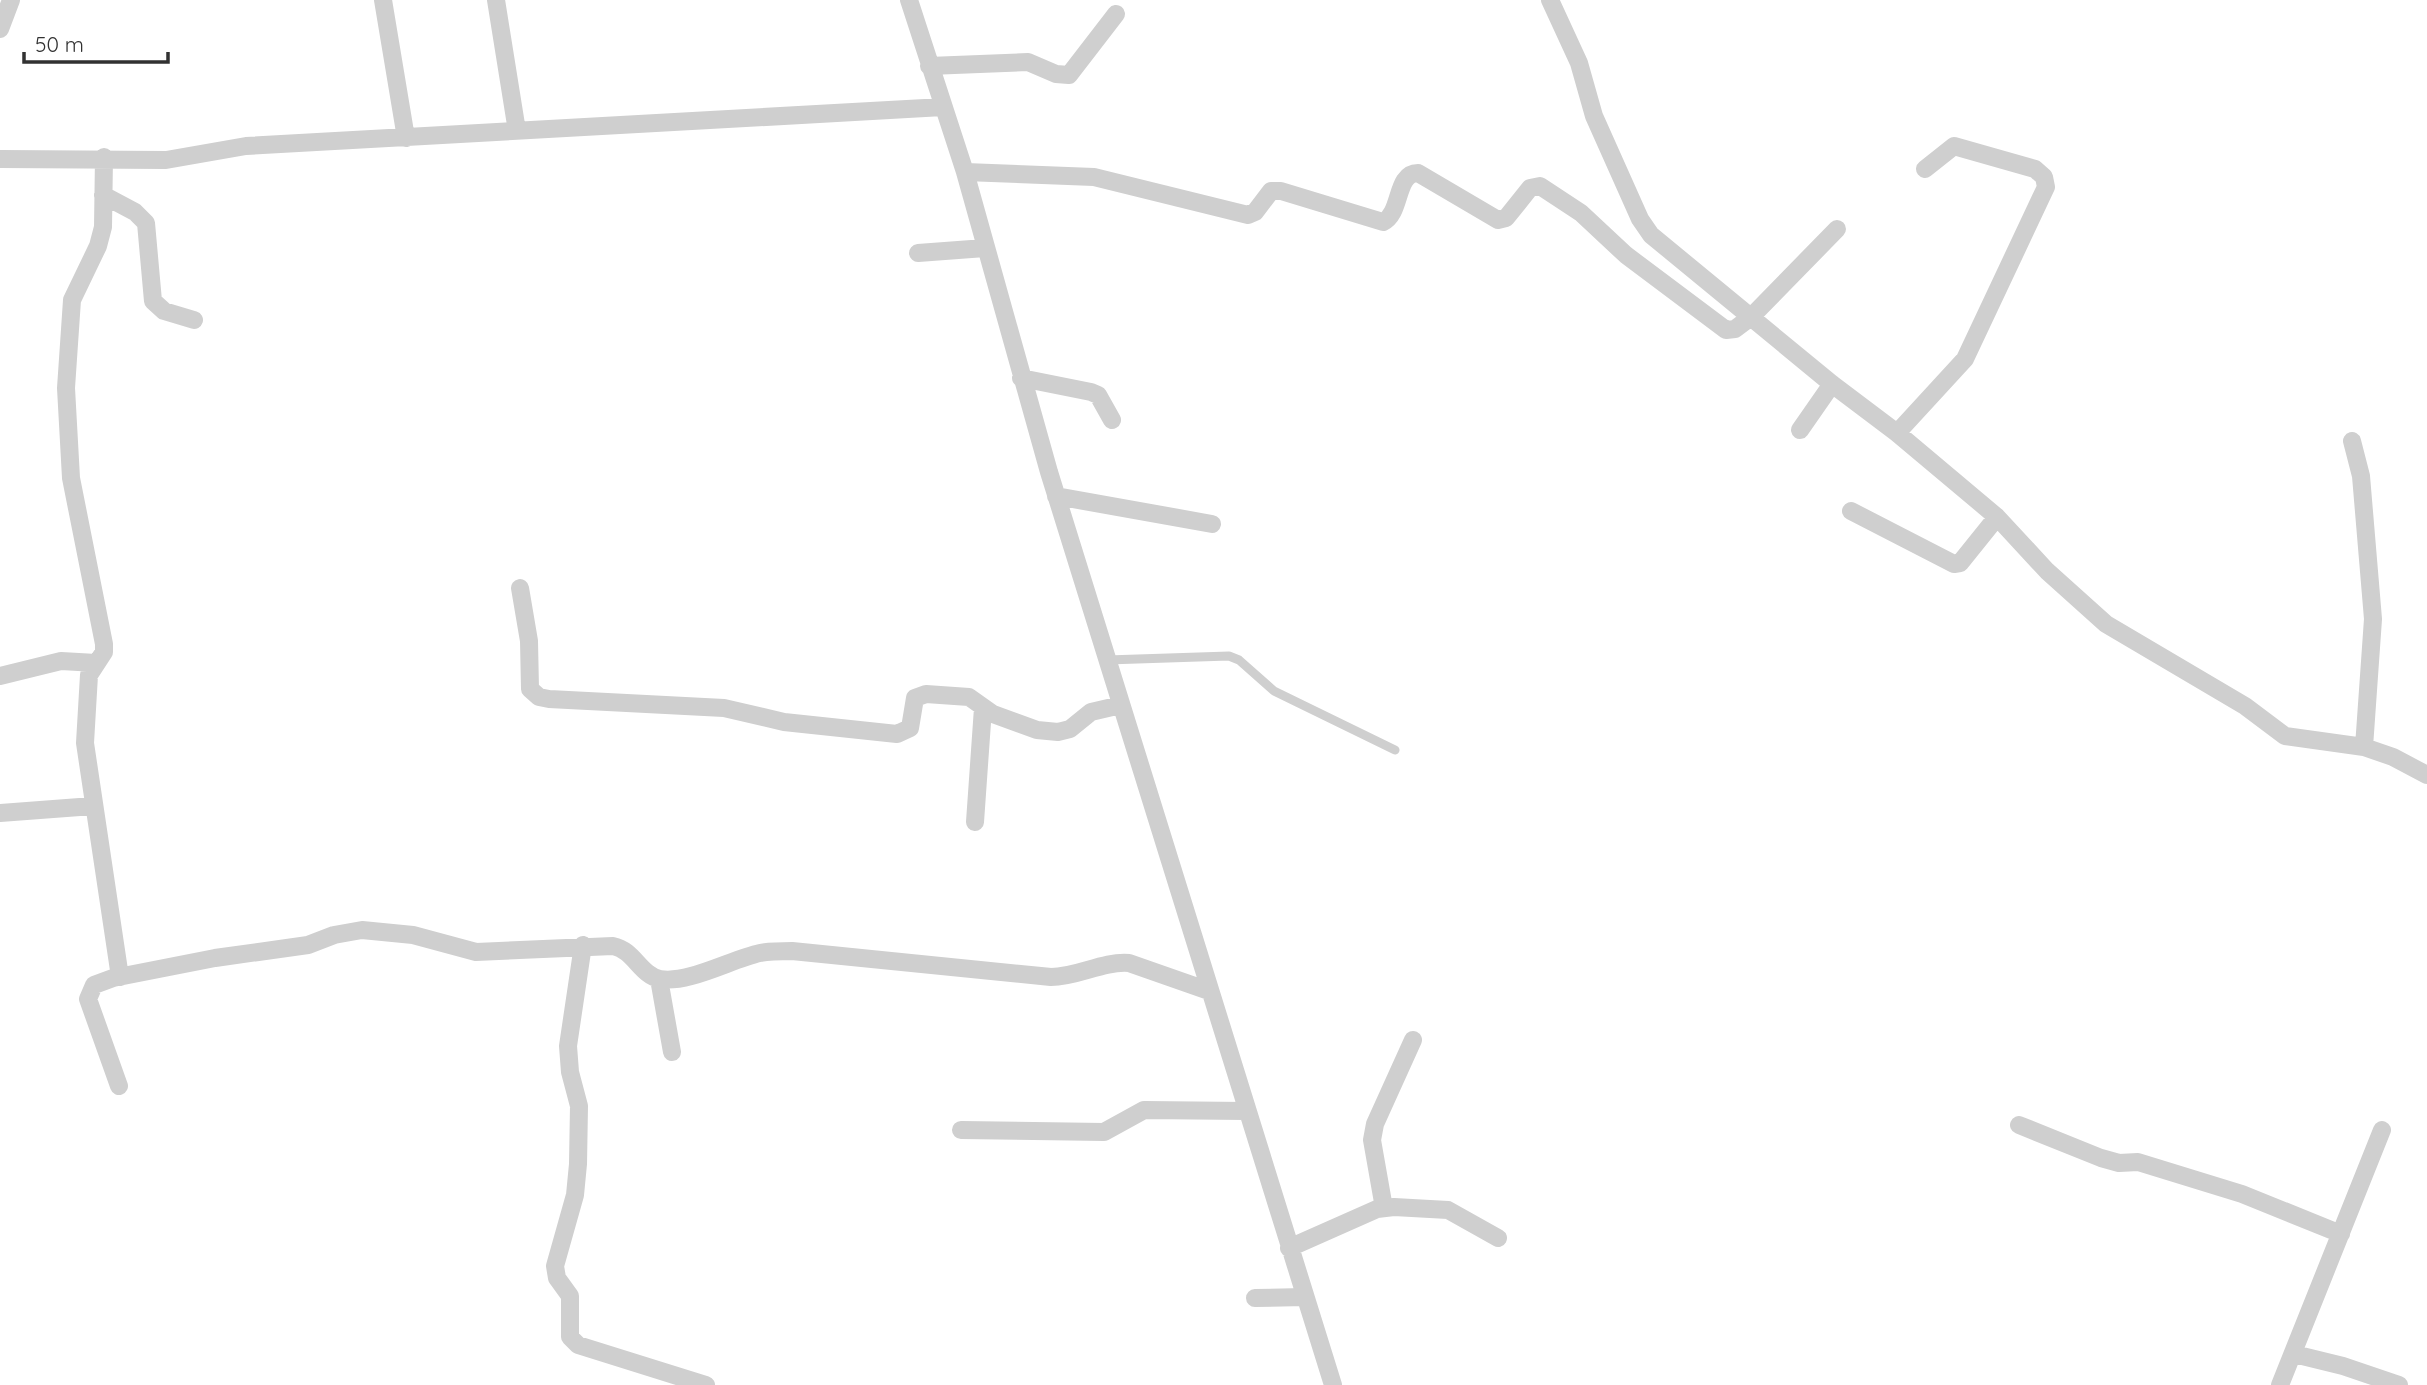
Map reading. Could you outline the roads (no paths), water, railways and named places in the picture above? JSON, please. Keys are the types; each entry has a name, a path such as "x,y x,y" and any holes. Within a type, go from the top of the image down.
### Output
{"street":[{"path":"0,29 11,0"},
{"path":"383,0 406,138"},
{"path":"496,0 517,131"},
{"path":"909,0 965,172 1056,496 1333,1385"},
{"path":"1550,0 1579,64 1594,116 1640,219 1651,235 1743,323 1828,389 1897,433 1997,517 2047,571 2106,624 2245,706 2273,730 2295,738 2364,747 2393,757 2427,775"},
{"path":"929,66 1028,62 1056,74 1069,75 1116,13"},
{"path":"0,159 104,157 166,160 229,148 943,107"},
{"path":"1897,433 1965,359 2046,187 2044,177 2035,169 1954,146 1946,149 1925,169"},
{"path":"104,157 101,238 75,289 69,312 66,388 71,478 104,644 104,652 96,663 88,684 85,743 120,977"},
{"path":"965,172 1094,177 1248,215 1255,212 1271,191 1281,191 1382,222 1391,217 1406,178 1413,173 1419,173 1498,220 1506,218 1530,188 1540,186 1581,213 1626,255 1717,327 1743,323 1837,229"},
{"path":"103,195 135,212 146,223 153,300 164,311 194,320"},
{"path":"918,253 985,248"},
{"path":"1021,378 1098,395 1112,420"},
{"path":"1800,429 1828,389"},
{"path":"2352,441 2361,476 2373,619 2364,747"},
{"path":"1056,496 1212,524"},
{"path":"1851,511 1954,564 1960,563 1997,517"},
{"path":"520,588 529,641 530,689 539,697 723,708 784,722 897,734 910,728 913,701 920,695 962,695 983,708 1037,730 1058,732 1070,729 1091,712 1121,705"},
{"path":"0,676 61,661 96,663"},
{"path":"975,822 983,708"},
{"path":"0,813 93,806"},
{"path":"119,1086 89,999 94,985 120,977 215,958 308,945 334,935 362,930 413,935 476,952 583,945 622,948 650,975 659,979 682,977 760,953 792,951 1051,977 1081,975 1117,962 1129,963 1209,991"},
{"path":"583,945 568,1046 569,1073 579,1106 578,1164 575,1195 555,1266 557,1278 570,1296 570,1337 578,1345 706,1385"},
{"path":"659,979 672,1052"},
{"path":"1384,1208 1372,1140 1375,1124 1413,1040"},
{"path":"961,1130 1104,1132 1144,1110 1246,1111"},
{"path":"2019,1125 2101,1158 2119,1163 2133,1162 2242,1194 2341,1234"},
{"path":"2280,1385 2382,1130"},
{"path":"1289,1248 1384,1208 1448,1210 1498,1238"},
{"path":"1255,1298 1305,1297"},
{"path":"2294,1354 2343,1366 2399,1385"}],"lane":[{"path":"1107,660 1229,656 1239,660 1273,691 1395,750"}]}
